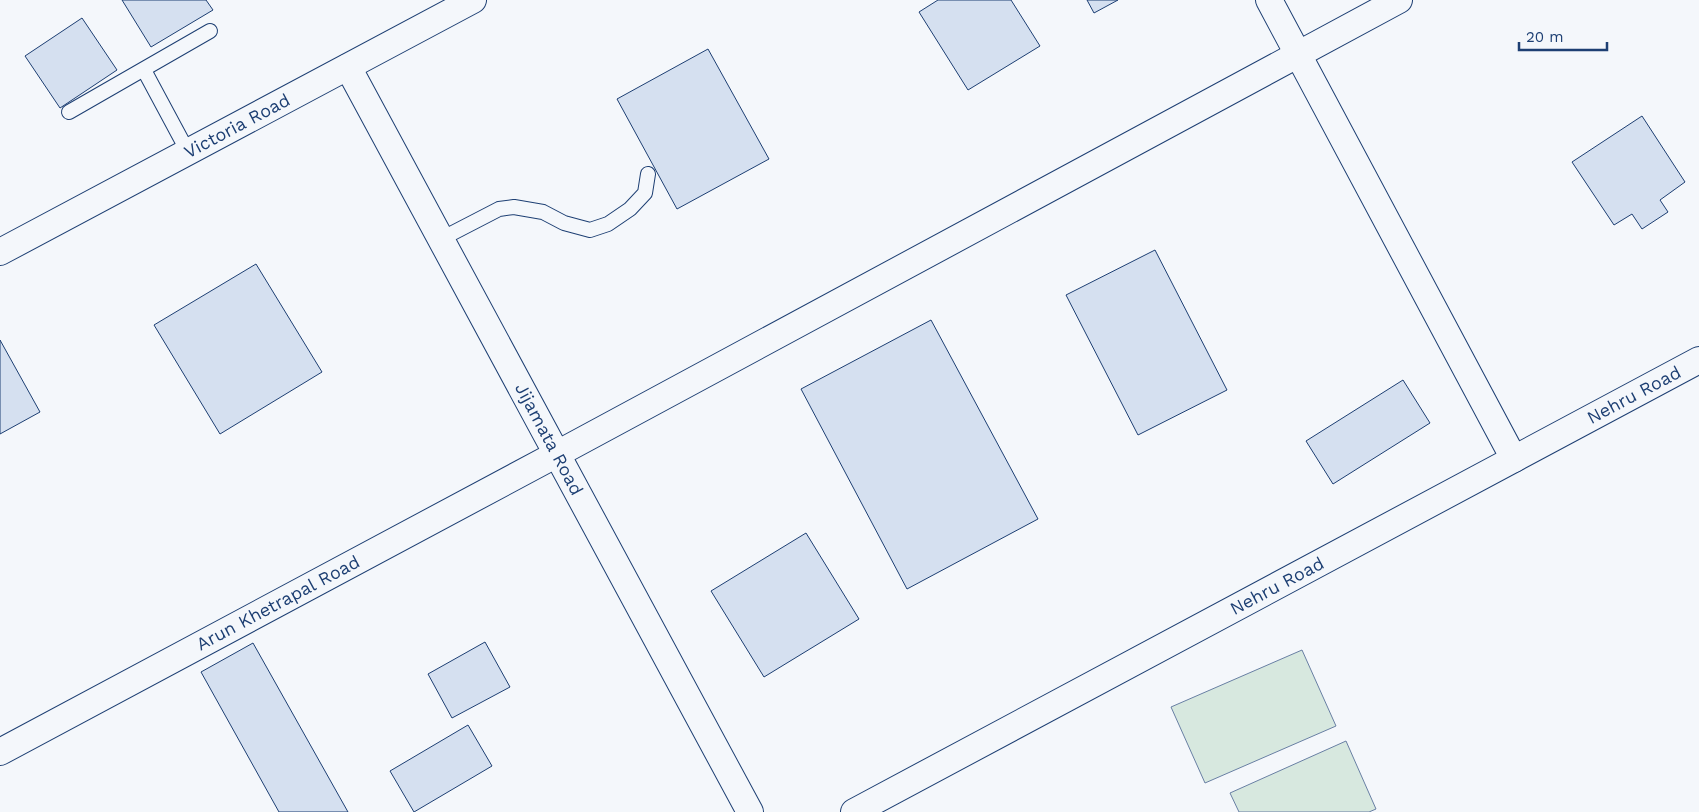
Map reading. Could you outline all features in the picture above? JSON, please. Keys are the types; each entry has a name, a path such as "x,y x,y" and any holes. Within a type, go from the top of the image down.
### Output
{"street":[{"path":"1269,0 1514,459"},
{"name":"Arun Khetrapal Road","path":"0,752 1299,56 1399,0"},
{"name":"Victoria Road","path":"0,252 348,67 456,4"},
{"name":"Jijamata Road","path":"348,67 750,812"},
{"name":"Nehru Road","path":"854,812 1699,360"}],"lane":[{"path":"69,112 210,31"},
{"path":"144,70 188,152"},
{"path":"441,239 499,209 514,207 543,212 564,223 590,230 608,224 630,210 645,193 648,174"}],"shaded area":[{"path":"1302,650 1336,726 1205,783 1171,707"},
{"path":"1346,741 1376,809 1369,812 1239,812 1230,793"}],"building":[{"path":"122,0 206,0 213,10 151,47"},
{"path":"938,0 1011,0 1040,46 968,90 919,12"},
{"path":"1087,0 1118,0 1094,13"},
{"path":"82,18 117,70 60,108 25,56"},
{"path":"708,49 769,159 677,209 617,99"},
{"path":"1642,116 1685,182 1660,200 1668,212 1642,229 1632,214 1614,225 1572,162"},
{"path":"1155,250 1227,390 1138,435 1066,295"},
{"path":"256,264 322,372 220,434 154,325"},
{"path":"931,320 1038,519 907,589 801,389"},
{"path":"0,340 40,412 0,434"},
{"path":"1403,380 1430,423 1333,484 1306,441"},
{"path":"806,533 859,619 764,677 711,591"},
{"path":"485,642 510,687 452,718 428,674"},
{"path":"253,643 348,812 279,812 201,672"},
{"path":"468,725 492,766 414,812 390,771"}]}
